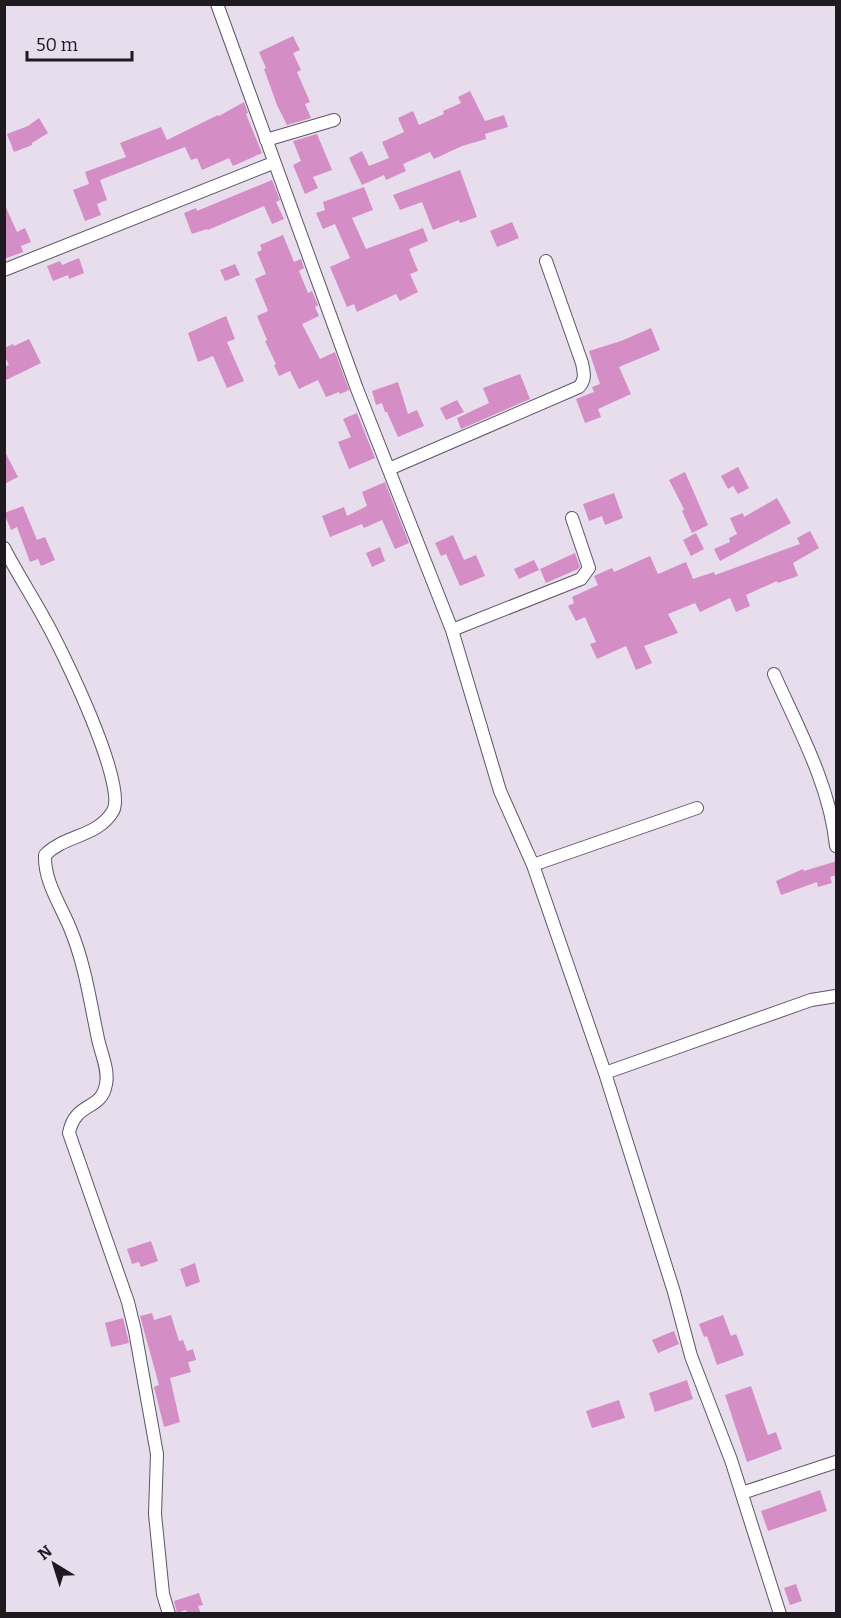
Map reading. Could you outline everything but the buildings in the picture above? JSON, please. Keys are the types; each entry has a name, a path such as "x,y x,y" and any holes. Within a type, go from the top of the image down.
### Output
{"street":[{"path":"217,4 273,163 388,469 452,630 500,791 533,866 605,1073 674,1292 691,1356 742,1493 780,1614"},
{"path":"266,140 334,120"},
{"path":"4,270 273,163"},
{"path":"388,469 579,387 583,382 585,378 582,363 546,261"},
{"path":"452,630 581,579 588,568 572,518"},
{"path":"4,548 46,621 90,714 107,761 114,791 115,806 107,819 87,833 52,847 45,855 45,865 47,876 84,966 104,1059 107,1083 103,1095 71,1120 69,1133 128,1302 135,1331 157,1454 155,1514 163,1594 168,1614"},
{"path":"774,674 812,758 827,800 837,846"},
{"path":"533,866 697,808"},
{"path":"605,1073 811,1000 837,996"},
{"path":"742,1493 837,1462"}]}
